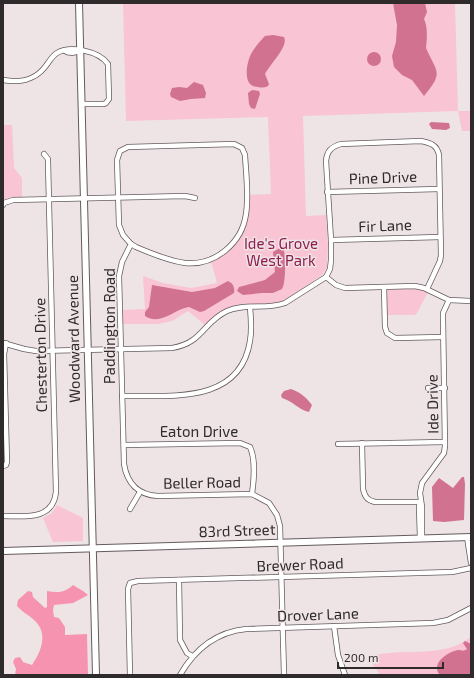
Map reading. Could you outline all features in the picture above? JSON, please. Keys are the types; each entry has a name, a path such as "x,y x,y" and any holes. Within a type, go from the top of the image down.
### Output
{"main road":[{"name":"Woodward Avenue","path":"79,3 96,675"},
{"name":"83rd Street","path":"3,551 92,547 469,537"}],"street":[{"path":"3,80 17,81 34,76 43,70 56,53 65,51 76,53 80,50 92,53 108,64 108,101 104,104 82,104"},
{"path":"4,466 4,343 29,350 172,348 192,341 214,320 223,314 238,308 272,306 285,303 326,277 331,265 331,240 326,155 329,149 333,146 341,144 421,142 434,145 438,149 440,261 427,289"},
{"path":"234,144 242,148 245,155 246,214 240,234 227,250 208,260 186,263 131,244 123,235 120,228 118,197 117,156 120,151 128,147 234,144"},
{"name":"Chesterton Drive","path":"3,516 37,515 49,509 55,500 56,492 48,159 44,154"},
{"name":"Pine Drive","path":"327,192 439,189"},
{"path":"3,205 10,200 185,196 195,198"},
{"name":"Fir Lane","path":"331,240 440,237"},
{"name":"Paddington Road","path":"131,244 124,256 120,270 124,464 126,473 136,489 140,492"},
{"path":"326,277 341,288 415,286 427,289 449,300 471,301"},
{"path":"384,287 385,328 388,333 395,338 443,337"},
{"name":"Ide Drive","path":"421,538 422,507 420,502 420,493 422,483 444,452 446,442 443,314 449,300"},
{"path":"122,396 194,394 211,390 226,381 240,366 247,352 251,333 250,307"},
{"path":"428,388 445,388"},
{"path":"338,444 446,442"},
{"path":"362,443 364,496 368,500 375,502 420,502"},
{"name":"Eaton Drive","path":"124,446 245,444 250,447 253,455 254,481 252,494"},
{"path":"130,509 140,492"},
{"name":"Beller Road","path":"140,492 158,496 252,494 269,503 276,511 279,521 284,675"},
{"path":"469,537 471,563"},
{"name":"Brewer Road","path":"130,675 128,589 130,583 138,581 452,572 471,568"},
{"path":"179,580 180,640 187,652 192,656"},
{"name":"Drover Lane","path":"180,675 192,656 213,640 234,631 246,629 433,623 448,620 471,608"},
{"path":"334,626 338,655 345,675"}],"green space":[{"name":"Ide's Grove West Park","path":"123,3 455,3 458,111 303,116 306,216 326,215 328,246 327,267 322,275 284,301 274,304 239,305 231,307 217,314 205,325 188,311 172,321 158,324 123,324 122,310 145,309 143,276 163,283 191,288 217,283 211,261 229,249 241,234 248,206 248,195 271,194 268,117 126,121"},
{"path":"458,111 471,111 471,131 462,131"},
{"path":"3,125 12,125 14,168 22,178 22,197 10,197 3,201"},
{"path":"416,288 428,292 415,315 386,315 386,293 388,290"},
{"path":"57,505 83,518 83,541 53,542 43,518 52,513"},
{"path":"471,637 471,675 380,675 368,657 389,653 434,651 457,645"}],"shaded area":[{"path":"393,3 425,3 427,12 424,19 427,30 426,48 437,72 434,82 424,96 412,80 402,75 394,67 392,56 396,42 397,25"},
{"path":"273,35 284,37 285,41 282,50 265,74 269,84 268,86 263,87 253,86 250,84 247,76 247,67 251,54 265,36"},
{"path":"371,52 377,52 381,56 381,62 377,66 371,66 367,62 367,56"},
{"path":"194,82 203,85 206,93 205,98 180,101 171,97 170,94 172,88 187,88"},
{"path":"252,90 259,91 260,94 255,109 251,108 249,104 248,93"},
{"path":"431,122 449,123 450,128 446,130 432,129 429,124"},
{"path":"283,248 285,262 285,275 282,289 273,293 243,295 237,291 239,287 265,280 275,272 273,252"},
{"path":"228,281 233,286 234,293 204,311 200,312 189,307 183,308 162,318 151,319 145,316 145,312 149,307 152,285 192,292 215,288"},
{"path":"291,389 303,395 312,405 309,412 282,398 281,395 284,391"},
{"path":"462,477 464,477 465,484 464,520 444,522 433,521 432,487 439,478 453,488"},
{"path":"73,585 88,595 73,603 54,605 54,617 59,618 65,627 65,635 87,634 88,675 15,675 16,669 13,662 15,658 20,657 23,662 32,665 41,648 42,642 39,625 17,606 18,600 28,591 32,592 33,597 45,608 47,607 47,591 61,592 67,590"},
{"path":"465,641 471,644 471,675 440,675 437,671 438,663 449,653 467,649 463,643"}]}
